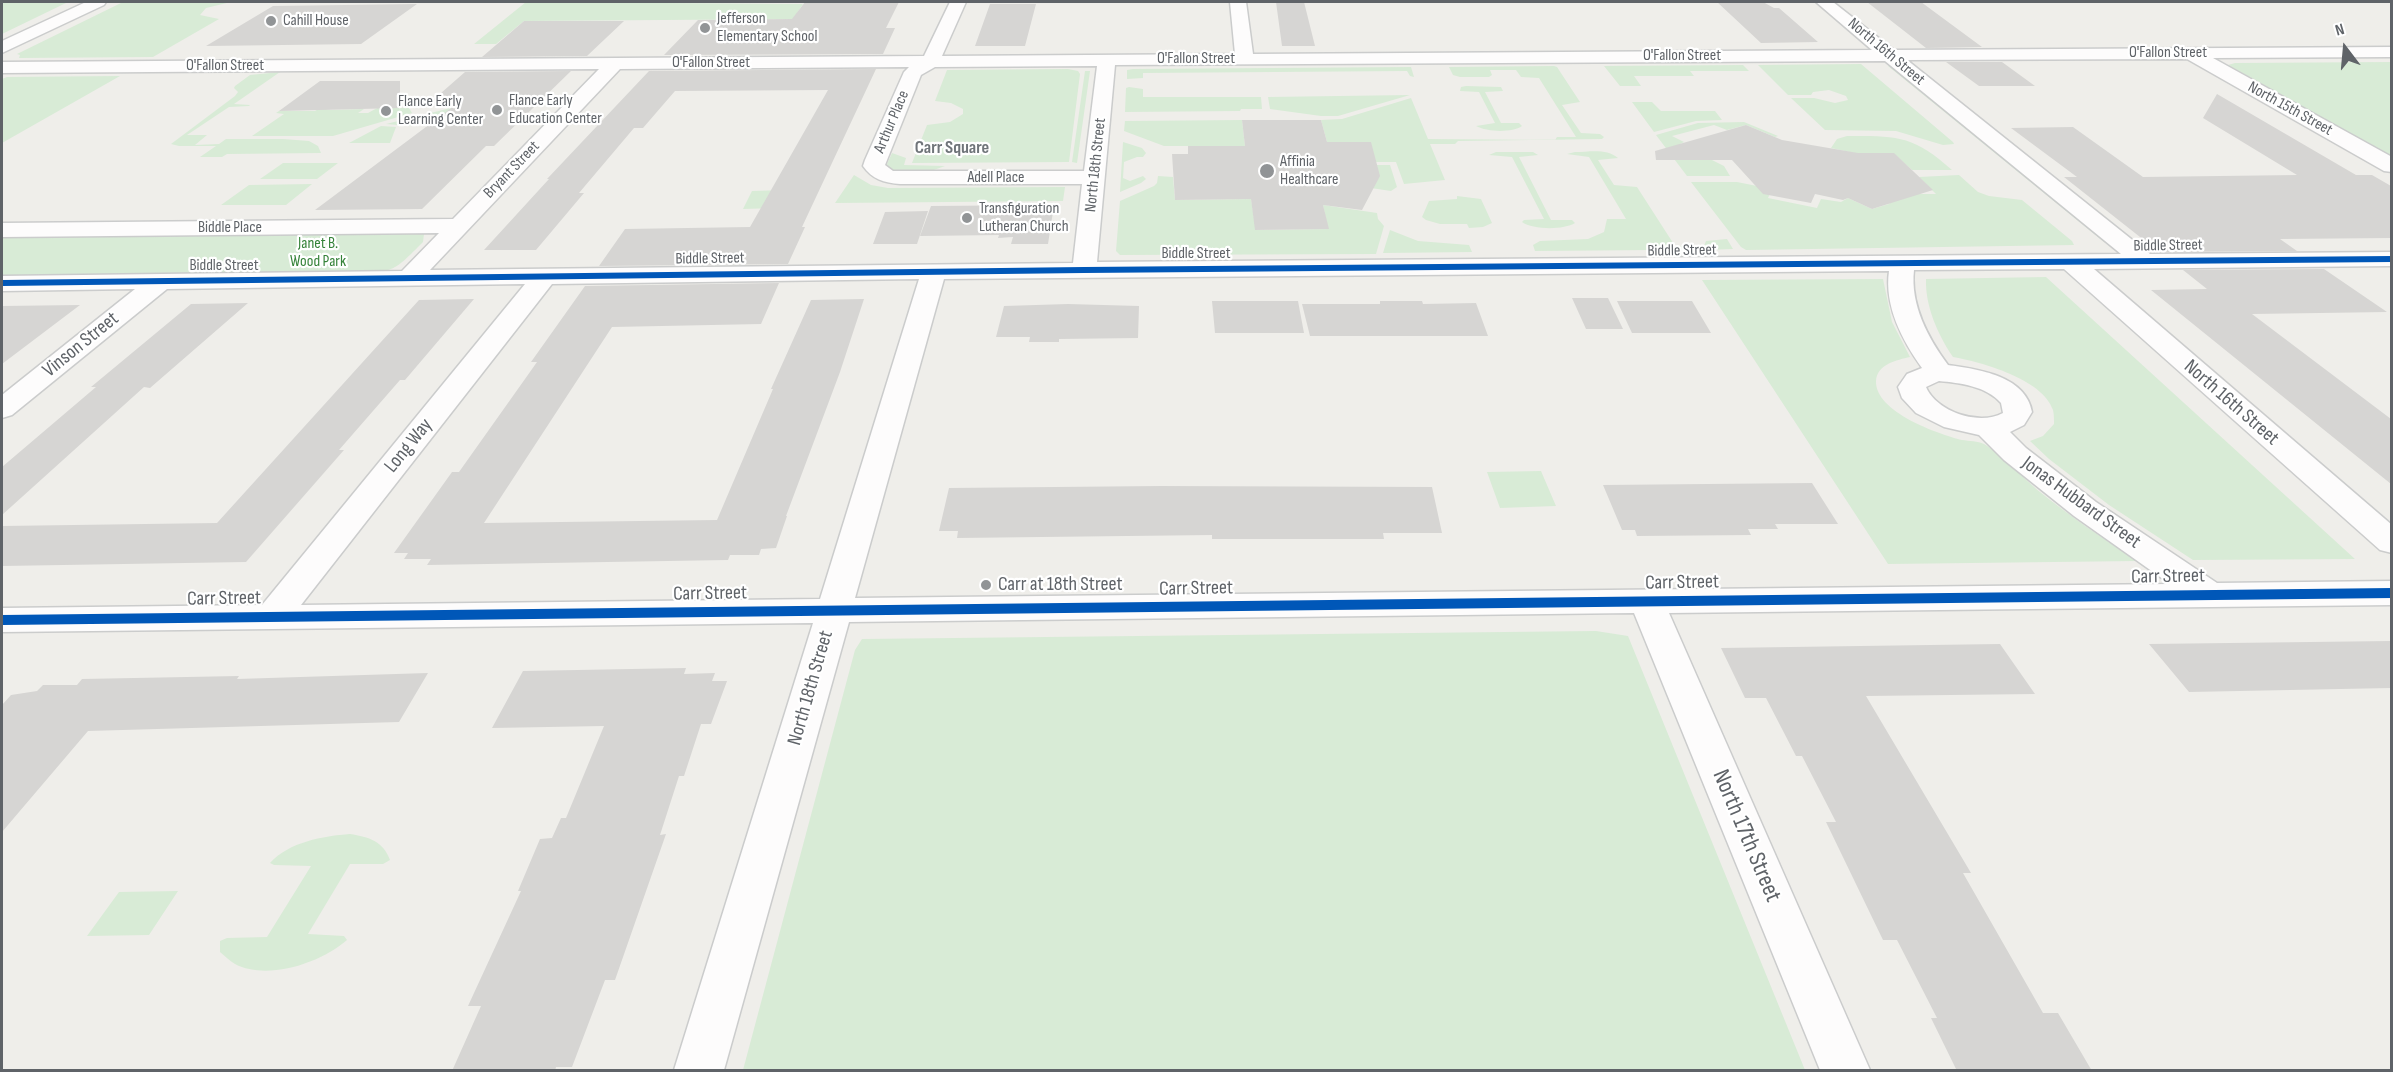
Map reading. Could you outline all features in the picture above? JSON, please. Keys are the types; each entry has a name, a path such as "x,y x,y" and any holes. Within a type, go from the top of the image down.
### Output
{"street":[{"path":"2,48 98,2"},
{"path":"932,61 957,2"},
{"path":"1238,2 1245,58"},
{"name":"North 16th Street","path":"1816,5 1888,55 2144,261"},
{"name":"North 16th Street","path":"1816,5 1866,55 2118,261"},
{"name":"O'Fallon Street","path":"2,67 2391,52"},
{"name":"North 15th Street","path":"2189,53 2391,166"},
{"name":"North 18th Street","path":"1084,270 1107,59"},
{"name":"Arthur Place","path":"897,178 885,176 874,166 914,72 932,61"},
{"name":"Bryant Street","path":"410,277 615,63"},
{"name":"Adell Place","path":"897,178 1094,177"},
{"name":"Biddle Place","path":"2,230 459,226"},
{"name":"Biddle Street","path":"2,283 1084,270 2391,259"},
{"name":"North 16th Street","path":"2071,262 2391,543"},
{"path":"1902,264 1900,282 1908,317 1916,338 1939,373"},
{"name":"North 18th Street","path":"699,1071 934,272"},
{"name":"Long Way","path":"273,616 545,276"},
{"name":"Vinson Street","path":"2,409 161,281"},
{"path":"1939,373 1979,379 2002,390 2018,407 2017,415 2011,421 1987,426 1948,419 1920,404 1913,395 1912,387 1916,380 1924,375 1939,373"},
{"name":"Jonas Hubbard Street","path":"1987,426 2015,454 2085,509 2210,595"},
{"name":"Carr Street","path":"3,621 273,616 2391,593"},
{"name":"North 17th Street","path":"1646,602 1845,1071"}],"green space":[{"path":"123,2 231,2 206,8 200,15 219,19 153,57 19,58 20,55 17,54"},
{"path":"526,2 803,4 797,13 803,19 524,21 496,44 474,44"},
{"path":"2,3 66,3 2,34"},
{"path":"2391,62 2391,156 2228,65 2235,63"},
{"path":"1861,64 1954,144 1943,145 1896,131 1825,130 1791,98 1814,98 1835,103 1848,100 1846,96 1829,90 1813,92 1811,95 1788,95 1758,65"},
{"path":"1743,65 1749,71 1690,71 1694,76 1634,76 1641,86 1620,86 1604,66"},
{"path":"1892,65 2112,245 2104,242 1888,66"},
{"path":"1411,67 1414,77 1410,76 1407,71 1143,73 1143,78 1127,79 1127,70 1133,69"},
{"path":"1449,67 1557,67 1580,102 1562,105 1581,133 1600,134 1604,137 1602,139 1555,140 1557,137 1576,137 1539,78 1521,77 1516,70 1490,70 1492,75 1489,77 1460,77 1453,75"},
{"path":"1068,69 1078,71 1080,74 1069,162 912,163 927,125 950,122 963,114 963,109 951,103 935,101 947,70"},
{"path":"1085,71 1090,71 1077,163 1072,162"},
{"path":"280,72 234,104 249,106 229,107 187,135 207,135 195,145 219,144 226,139 309,141 318,146 321,153 227,154 222,157 200,157 216,146 171,144 235,96 238,92 235,86 250,75"},
{"path":"120,76 2,143 2,79 7,77"},
{"path":"1461,87 1501,87 1503,91 1485,92 1501,123 1519,123 1522,126 1499,131 1476,126 1495,123 1479,92 1460,91"},
{"path":"1126,88 1143,89 1143,97 1261,97 1262,109 1125,112"},
{"path":"1410,95 1338,116 1270,109 1268,97"},
{"path":"1411,98 1428,139 1539,140 1458,141 1455,144 1430,144 1445,180 1404,184 1396,162 1376,162 1327,142 1321,120 1342,119"},
{"path":"1632,102 1652,102 1661,111 1715,111 1722,120 1696,121 1654,132"},
{"path":"379,107 409,108 412,113 333,136 252,136 284,114 276,113 279,111 315,111 320,108 364,109 358,113 368,113"},
{"path":"455,107 436,122 411,126 386,124"},
{"path":"1242,120 1245,146 1164,146 1124,131 1125,121"},
{"path":"1744,122 1778,136 1775,137 1746,125 1727,130 1714,125 1672,136 1684,142 1680,144 1724,166 1730,176 1687,176 1656,135 1698,123"},
{"path":"381,126 396,127 390,143 349,143"},
{"path":"1847,136 1879,136 1904,140 1926,150 1952,170 1912,170 1893,153 1854,153 1831,148 1837,139"},
{"path":"1123,142 1142,148 1146,153 1143,157 1124,162 1123,178 1130,181 1143,176 1146,179 1120,192"},
{"path":"1496,152 1533,152 1538,155 1519,157 1551,220 1572,220 1575,223 1564,227 1548,228 1533,227 1522,222 1544,219 1512,157 1489,155"},
{"path":"1603,152 1618,158 1598,160 1614,185 1637,187 1675,246 1704,246 1706,241 1727,239 1733,249 1678,251 1668,246 1654,250 1535,251 1533,245 1540,241 1588,239 1604,232 1607,219 1626,219 1589,157 1567,154"},
{"path":"892,153 906,158 904,165 945,166 931,171 903,173 889,169 887,164"},
{"path":"283,163 338,163 317,179 260,179"},
{"path":"1365,165 1390,165 1397,187 1391,191 1371,188"},
{"path":"854,175 871,185 888,188 1065,187 1063,201 835,203"},
{"path":"1959,175 1978,192 1989,196 2022,200 2074,245 1746,250 1741,247 1691,182 1737,182 1772,189 1768,198 1817,208 1821,199 1841,202 1848,198 1872,209 1889,204 1896,194 1936,194 1919,177"},
{"path":"1158,176 1173,177 1175,200 1251,199 1256,230 1328,229 1323,205 1377,213 1378,219 1384,226 1376,254 1120,255 1116,251 1120,201 1154,186"},
{"path":"312,184 286,205 221,205 249,185"},
{"path":"817,189 810,207 743,209 752,191"},
{"path":"1457,196 1481,199 1492,223 1483,227 1469,228 1467,224 1440,224 1422,217 1429,201 1457,199"},
{"path":"1390,230 1418,241 1469,245 1472,252 1383,253"},
{"name":"Janet B. Wood Park","path":"411,232 424,234 423,242 399,265 378,272 2,277 2,235"},
{"path":"2046,277 2355,559 2193,560 2109,505 2049,459 2030,441 2043,436 2054,424 2053,410 2047,399 2037,389 2010,374 1953,357 1934,320 1926,289 1926,279"},
{"path":"1883,279 1892,322 1910,357 1888,364 1877,375 1878,392 1886,402 1896,412 1924,427 1951,437 1984,444 2052,501 2137,561 1888,564 1702,280"},
{"path":"1541,471 1556,506 1500,508 1487,472"},
{"path":"1596,631 1628,636 1805,1070 743,1070 855,650 862,639"},
{"path":"350,834 379,844 390,860 383,864 350,864 308,934 344,936 347,940 323,956 278,970 248,969 235,964 220,952 220,941 227,938 267,937 311,866 270,863 287,850 307,841"},
{"path":"178,891 149,935 87,936 119,892"}],"building":[{"path":"805,2 899,2 886,28 895,28 883,54 664,55 698,20 792,19"},
{"path":"1276,2 1304,2 1315,46 1282,46"},
{"path":"1717,2 1763,2 1779,8 1818,42 1761,43"},
{"path":"1867,2 1921,2 1982,47 1926,48"},
{"name":"Cahill House","path":"417,4 361,44 206,46 273,6"},
{"path":"990,4 1036,4 1025,46 975,46"},
{"path":"524,21 624,21 587,56 482,57"},
{"path":"1946,62 2002,62 2035,86 1979,86"},
{"path":"876,69 802,227 805,227 788,264 599,266 625,229 750,227 828,90 675,91 643,128 634,128 579,193 584,193 536,250 484,250 649,71"},
{"path":"571,71 494,146 486,146 422,209 315,210 454,106 425,107 465,72"},
{"path":"320,81 400,81 400,108 279,111"},
{"path":"2217,94 2356,175 2372,175 2391,186 2391,238 2280,239 2297,251 2159,252 2064,177 2077,177 2011,128 2073,127 2143,177 2297,175 2203,118"},
{"name":"Affinia Healthcare","path":"1242,120 1321,120 1327,142 1371,142 1380,176 1362,210 1323,205 1329,229 1255,230 1251,199 1175,200 1172,154 1188,154 1188,146 1245,146"},
{"path":"1746,125 1782,140 1858,153 1894,153 1933,190 1872,209 1848,198 1843,200 1815,194 1811,203 1763,194 1732,160 1656,160 1655,151"},
{"name":"Transfiguration Lutheran Church","path":"1054,205 1048,244 1011,244 1013,237 998,238 999,235 920,236 931,206"},
{"path":"928,211 917,244 873,244 885,212"},
{"path":"2324,269 2387,312 2252,314 2391,419 2391,484 2151,290 2207,289 2183,270"},
{"path":"779,283 761,324 612,327 484,523 717,520 773,389 771,389 811,300 864,299 776,548 761,549 759,555 730,555 728,560 427,565 431,559 404,559 408,553 394,553 452,472 459,472 537,362 531,362 585,286"},
{"path":"1572,298 1608,298 1623,329 1586,329"},
{"path":"474,299 405,380 400,380 339,450 344,450 246,562 2,566 2,526 217,523 419,300"},
{"path":"1212,301 1298,301 1304,333 1215,333"},
{"path":"1380,301 1422,301 1423,304 1476,303 1488,336 1310,336 1302,304 1380,304"},
{"path":"1617,301 1692,301 1711,333 1632,333"},
{"path":"248,303 150,388 144,387 2,515 2,467 96,387 91,387 191,304"},
{"path":"1068,304 1139,306 1138,338 1059,339 1059,342 1029,342 1030,337 996,337 1004,306"},
{"path":"80,305 2,364 2,306"},
{"path":"1812,483 1838,524 1775,524 1778,529 1748,529 1751,535 1637,536 1635,530 1622,530 1603,485"},
{"path":"1432,487 1442,533 1383,533 1384,539 1212,539 1212,535 957,538 958,531 939,531 949,488"},
{"path":"2391,641 2391,688 2189,692 2149,644"},
{"path":"2000,644 2035,694 1866,696 1971,873 1963,873 2043,1013 2058,1013 2092,1071 1957,1071 1931,1018 1937,1018 1897,940 1883,940 1826,822 1836,822 1802,756 1796,756 1766,698 1745,698 1721,648"},
{"path":"686,668 684,674 715,673 712,681 727,681 711,724 701,724 684,776 679,776 660,835 666,834 615,980 605,980 572,1067 556,1067 555,1071 452,1071 481,1006 468,1006 521,891 518,891 540,839 552,838 561,818 566,818 604,726 492,728 523,671"},
{"path":"428,673 399,722 88,731 2,832 2,705 11,695 37,691 43,685 77,685 82,679 239,676 237,679"}],"cycle path":[{"path":"2,283 1084,270 2392,259"},
{"path":"2,620 2392,593"}],"place":[{"name":"Cahill House","path":"271,21"},
{"name":"Jefferson Elementary School","path":"705,28"},
{"name":"Flance Early Education Center","path":"497,110"},
{"name":"Flance Early Learning Center","path":"386,111"},
{"name":"Affinia Healthcare","path":"1267,171"},
{"name":"Transfiguration Lutheran Church","path":"967,218"},
{"name":"Carr at 18th Street","path":"986,585"}],"district":[{"name":"Carr Square","path":"952,148"}]}
